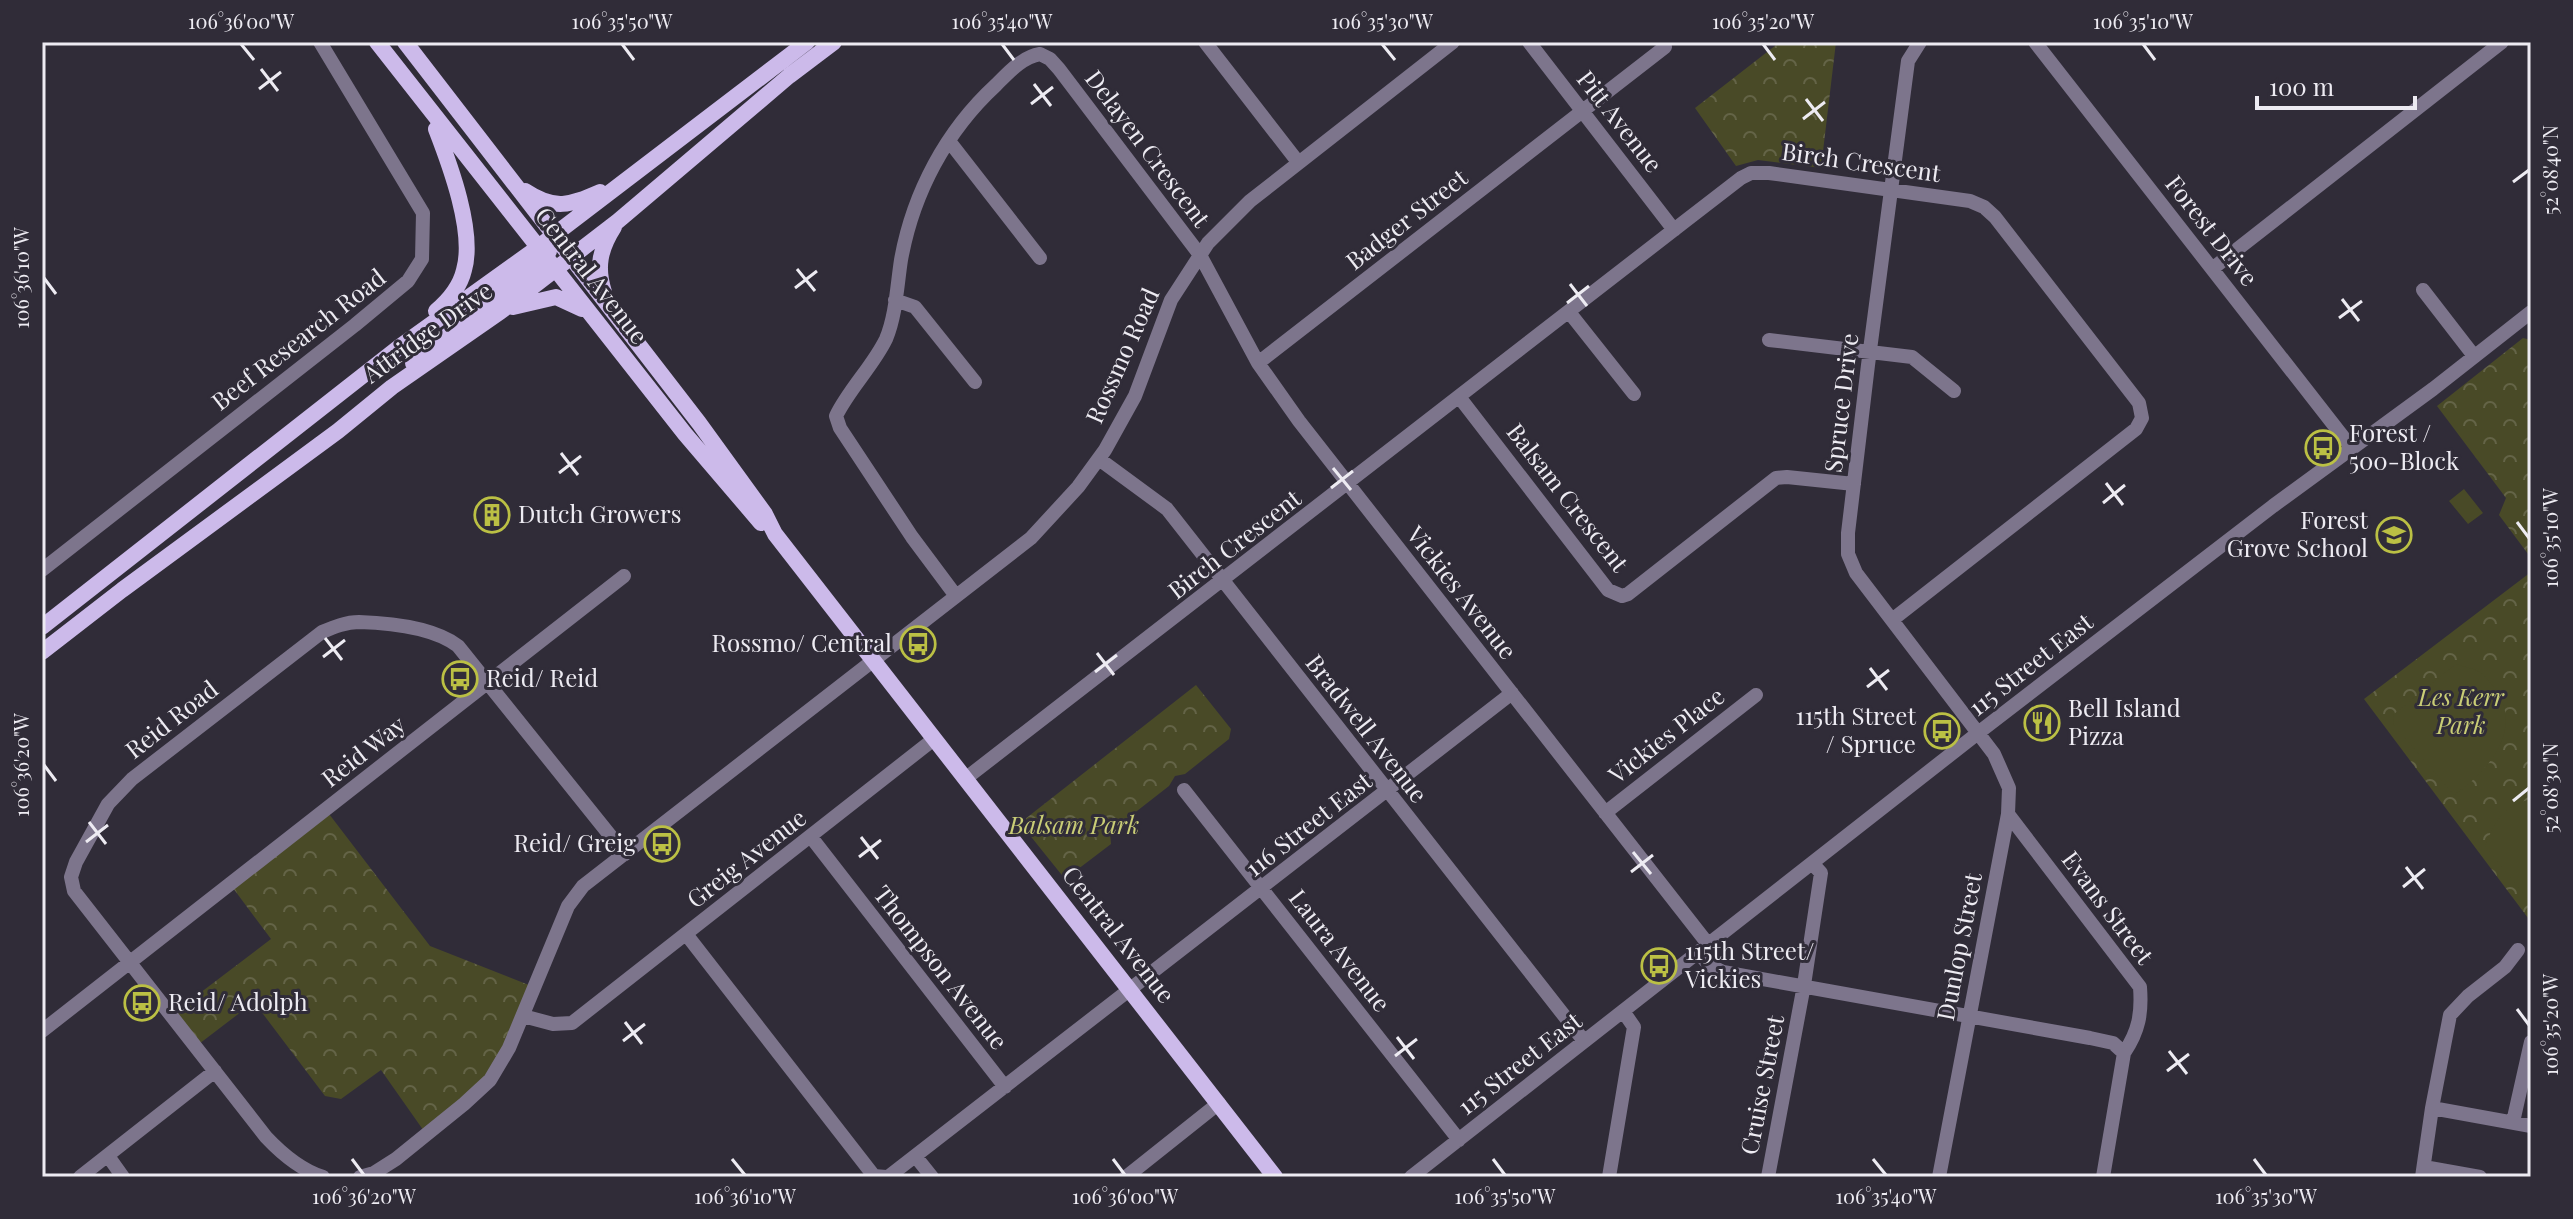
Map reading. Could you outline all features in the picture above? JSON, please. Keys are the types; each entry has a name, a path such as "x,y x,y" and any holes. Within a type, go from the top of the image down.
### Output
{"main road":[{"name":"Central Avenue","path":"377,42 590,314 756,519 775,534"},
{"name":"Central Avenue","path":"405,42 607,301 765,514 775,534 1275,1177"},
{"name":"Attridge Drive","path":"42,652 338,431 392,387 500,312 546,258 553,234 807,42"},
{"name":"Attridge Drive","path":"42,627 398,348 546,258 571,257 834,42"},
{"path":"398,348 458,287 466,262 466,238 452,168 431,112"},
{"path":"514,184 543,202 564,205 621,183"},
{"path":"607,301 599,274 599,261 618,221"},
{"path":"392,387 418,357 546,258"},
{"path":"500,312 556,297 590,314"}],"street":[{"name":"Beef Research Road","path":"42,570 376,308 408,281 422,259 423,213 320,42"},
{"path":"1205,42 1298,162"},
{"name":"Rossmo Road","path":"874,661 1031,538 1062,506 1099,459 1135,396 1171,300 1200,255 1228,220 1453,42"},
{"name":"Pitt Avenue","path":"1529,42 1674,230"},
{"name":"Spruce Drive","path":"1920,42 1908,61 1854,484 1848,554 1856,573 1978,733"},
{"name":"Forest Drive","path":"2035,42 2351,447"},
{"path":"2212,269 2502,42"},
{"name":"Badger Street","path":"1258,363 1665,47"},
{"name":"Delayen Crescent","path":"956,596 912,537 840,428 836,416 886,339 913,213 931,169 969,112 1003,78 1032,55 1045,56 1059,69 1200,255"},
{"path":"949,141 1040,258"},
{"name":"Birch Crescent","path":"965,779 1751,173 1970,201 1990,211 2139,403 2142,418 2136,429 1892,620"},
{"name":"Vickies Avenue","path":"1200,255 1258,363 1348,485 1605,813 1703,948 1709,965 1723,972 2107,1041 2124,1053"},
{"path":"2423,290 2474,356"},
{"path":"895,300 915,307 975,382"},
{"path":"1569,312 1634,394"},
{"name":"115 Street East","path":"1411,1177 1978,733 2531,312"},
{"path":"1769,340 1912,357 1954,391"},
{"name":"Balsam Crescent","path":"1460,398 1608,590 1622,596 1776,478 1854,484"},
{"name":"Bradwell Avenue","path":"1099,459 1167,509 1584,1041"},
{"name":"Reid Way","path":"42,1031 624,576"},
{"name":"Reid Road","path":"315,1176 276,1148 74,891 71,877 108,804 132,779 322,632 357,622 398,627 445,637 458,646 625,854"},
{"path":"360,1177 374,1173 396,1159 490,1080 509,1048 568,906 583,886 874,661"},
{"name":"116 Street East","path":"1005,1087 1512,693"},
{"name":"Vickies Place","path":"1605,813 1756,695"},
{"name":"Dunlop Street","path":"1939,1177 2008,814 2009,788 1994,754 1978,733"},
{"name":"Greig Avenue","path":"934,739 686,934 874,1176 887,1177 1005,1087"},
{"name":"Laura Avenue","path":"1184,790 1459,1140"},
{"name":"Evans Street","path":"2008,814 2140,987 2142,1012 2136,1036 2124,1053 2103,1177"},
{"name":"Thompson Avenue","path":"811,837 1005,1087"},
{"name":"Cruise Street","path":"1768,1177 1804,985 1821,873 1812,863"},
{"path":"523,1016 553,1024 572,1023 686,934"},
{"path":"2480,1177 2423,1172 2432,1108 2450,1015 2468,996 2505,967 2518,950"},
{"path":"1609,1177 1634,1027 1623,1011"},
{"path":"2513,1122 2531,1042"},
{"path":"80,1177 215,1071"},
{"path":"1126,1177 1219,1103"},
{"path":"2432,1108 2531,1126"},
{"path":"108,1156 123,1177"},
{"path":"916,1157 932,1177"}],"green space":[{"path":"1780,42 1836,42 1821,168 1758,160 1736,166 1695,108"},
{"path":"2523,338 2531,340 2531,558 2499,515 2506,498 2437,406"},
{"path":"2464,489 2483,513 2468,524 2449,501"},
{"name":"Les Kerr Park","path":"2531,572 2531,922 2364,699"},
{"path":"2456,664 2484,675 2502,701 2506,717 2499,747 2490,761 2480,774 2454,795 2393,724 2394,714"},
{"name":"Balsam Park","path":"1196,685 1231,729 1229,739 1185,774 1175,776 1169,786 1110,832 1111,844 1065,879 1020,823"},
{"path":"2531,799 2531,903 2485,846 2501,816 2513,806"},
{"path":"326,810 430,946 534,987 490,1080 426,1134 381,1070 341,1099 325,1096 254,1002 195,1047 171,1015 271,939 230,884"}],"place":[{"name":"Forest / 500-Block","path":"2323,448"},
{"name":"Dutch Growers","path":"492,515"},
{"name":"Forest Grove School","path":"2394,535"},
{"name":"Rossmo/ Central","path":"918,644"},
{"name":"Reid/ Reid","path":"460,679"},
{"name":"Bell Island Pizza","path":"2042,723"},
{"name":"115th Street / Spruce","path":"1942,731"},
{"name":"Reid/ Greig","path":"662,844"},
{"name":"115th Street/ Vickies","path":"1659,966"},
{"name":"Reid/ Adolph","path":"142,1003"}]}
